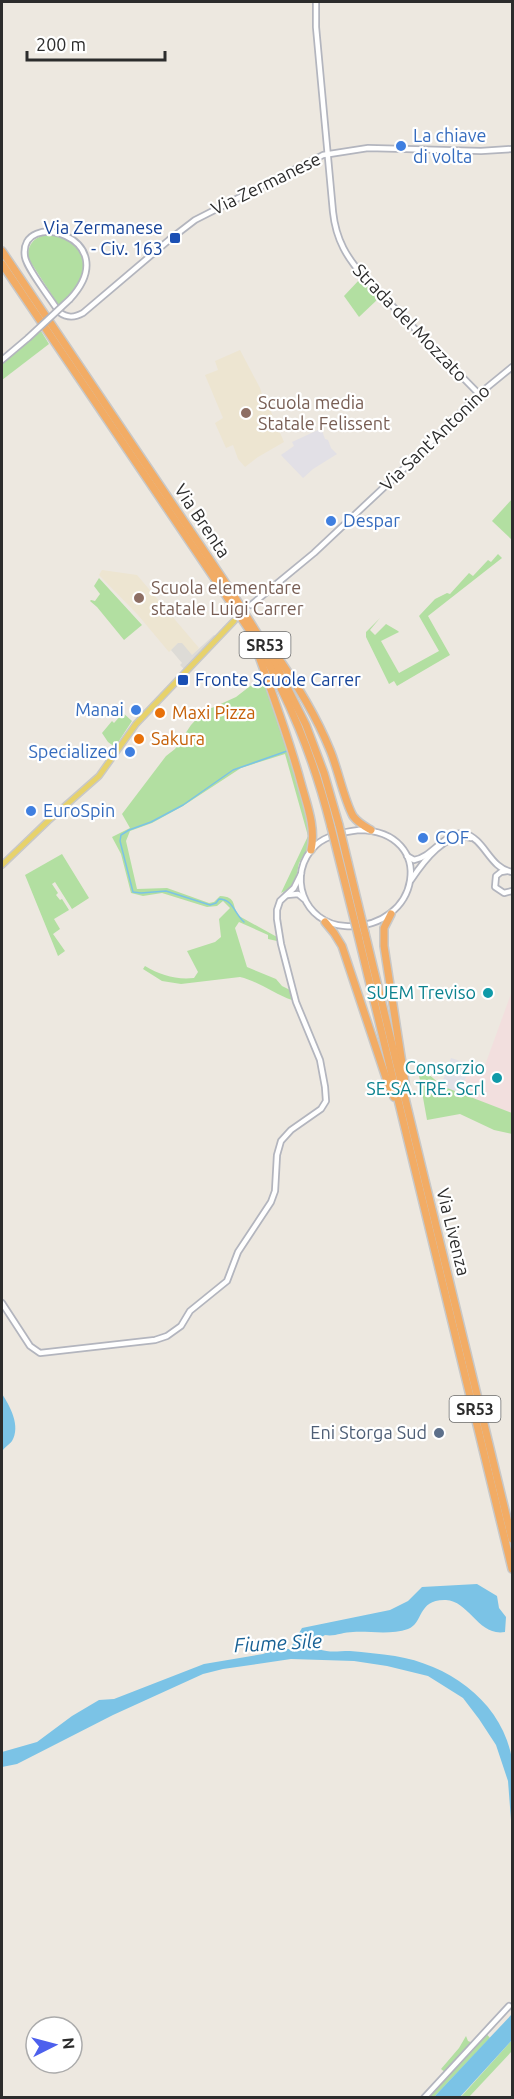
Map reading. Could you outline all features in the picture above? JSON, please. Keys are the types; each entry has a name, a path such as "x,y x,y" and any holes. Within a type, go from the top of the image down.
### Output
{"highway":[{"name":"Via Brenta","path":"2,251 231,591 273,659 296,702 324,773 362,934"},
{"name":"Via Brenta","path":"2,264 252,634 301,729 335,826"},
{"path":"231,591 307,702 330,750 352,814 361,825 371,830"},
{"path":"252,634 289,742 305,798 313,831 311,850"},
{"path":"391,914 384,928 384,946 406,1116"},
{"path":"325,922 342,946 387,1081 406,1116"},
{"name":"Via Livenza","path":"362,934 513,1539"},
{"name":"Via Livenza","path":"406,1116 426,1209 513,1569"}],"main road":[{"path":"2,865 99,776 136,724 234,621"}],"street":[{"name":"Strada del Mozzato","path":"316,2 316,27 335,228 345,254 365,278 479,394"},
{"name":"Via Zermanese","path":"2,360 28,338 70,299 82,285 86,275 85,260 74,240 63,233 49,231 36,235 26,245 27,263 59,312 67,317 74,317 83,313 195,220 312,159 328,154 368,148 481,151 513,149"},
{"name":"Via Sant'Antonino","path":"251,605 299,566 380,492 479,394 513,367"},
{"path":"2,1303 30,1346 40,1353 155,1340 167,1336 181,1326 190,1311 227,1281 238,1252 269,1208 273,1197 281,1141 291,1130 321,1109 326,1101 320,1060 298,1009 281,944 277,910 280,901 294,888 311,850 321,841 353,831 371,830 393,839 405,854 411,880"},
{"path":"405,854 414,860 422,858 446,839 457,833 466,833 476,840 493,861 511,872"},
{"path":"285,896 298,894 316,916 325,922 348,927 359,925 391,914 405,898 411,880 420,867 447,842 462,836 476,840"},
{"path":"493,861 496,876 494,883 497,890 504,893 513,891"},
{"path":"496,876 501,872 511,872"},
{"path":"301,874 301,888 305,900"},
{"path":"424,2097 509,2006"}],"shaded area":[{"name":"Scuola media Statale Felissent","path":"240,350 284,442 245,467 238,459 233,445 226,448 215,423 223,418 205,375 218,370 215,361"},
{"path":"318,430 322,431 325,439 337,454 303,478 281,455 294,446 292,442"},
{"name":"Scuola elementare statale Luigi Carrer","path":"102,570 137,575 199,648 192,655 178,643 169,652 138,615 99,575"},
{"path":"214,635 216,636 185,670 171,650 178,643 182,643 192,655"},
{"path":"512,991 512,1113 461,1094 470,1064 484,1068"},
{"path":"451,1058 470,1064 461,1094 441,1086"}],"green space":[{"path":"49,234 68,239 78,248 83,260 83,273 79,285 59,306 28,258 29,248 33,241"},
{"path":"360,279 379,298 359,317 344,296"},
{"path":"41,331 49,344 2,380 2,364"},
{"path":"512,499 512,540 492,521"},
{"path":"498,554 502,558 428,616 450,655 397,686 394,681 389,684 366,637 366,632 380,618 370,630 375,635 386,624 399,632 381,641 399,673 439,651 419,616 435,599 447,593 450,594 469,573 473,576 488,560 491,562"},
{"path":"99,578 142,625 124,640 90,601 95,601 100,594 94,586"},
{"path":"262,677 289,750 311,829 309,846 299,863 295,883 281,893 308,836 285,754 241,768 183,806 152,823 130,831 126,841 137,889 167,888 209,903 214,902 220,896 229,898 239,916 277,937 277,941 268,939 268,935 239,922 235,928 247,967 276,979 290,990 292,1000 240,977 181,984 162,981 143,969 145,966 168,976 194,978 198,972 187,951 215,942 221,937 219,919 230,908 223,901 217,906 207,907 162,893 143,896 131,893 121,854 112,837 130,828 122,814 203,712 236,697"},
{"path":"123,713 132,721 115,747 102,733"},
{"path":"62,854 89,898 72,909 55,882 52,884 58,893 56,895 60,900 62,899 69,910 54,919 60,929 53,934 65,951 58,956 25,875"},
{"path":"417,1064 442,1086 512,1113 512,1134 494,1130 460,1114 427,1120"},
{"path":"484,2031 490,2038 434,2097 420,2098 445,2072 441,2069 466,2036 468,2041 473,2043"},
{"path":"512,2040 512,2051 469,2097 460,2098"}],"water":[{"path":"2,1394 11,1410 15,1429 12,1441 2,1452"},
{"path":"477,1584 497,1596 499,1608 506,1617 505,1632 488,1629 461,1606 446,1600 430,1603 425,1607 417,1622 408,1629 395,1632 325,1635 317,1640 315,1645 318,1649 327,1651 367,1652 415,1661 454,1678 485,1704 497,1720 512,1759 512,1833 508,1781 496,1745 463,1698 428,1676 354,1661 291,1659 203,1674 113,1715 17,1764 2,1767 2,1752 37,1742 72,1716 99,1700 114,1699 204,1664 263,1654 276,1649 290,1649 302,1628 390,1610 408,1601 422,1587"},
{"path":"512,2014 512,2040 460,2097 434,2097"}],"waterway":[{"path":"244,922 224,900 219,899 210,905 166,891 133,892 120,841 121,835 183,805 233,770 287,751"}],"place":[{"name":"La chiave di volta","path":"401,146"},
{"name":"Via Zermanese - Civ. 163","path":"175,238"},
{"name":"Scuola media Statale Felissent","path":"246,413"},
{"name":"Despar","path":"331,521"},
{"name":"Scuola elementare statale Luigi Carrer","path":"139,598"},
{"name":"Fronte Scuole Carrer","path":"183,680"},
{"name":"Manai","path":"136,710"},
{"name":"Maxi Pizza","path":"160,713"},
{"name":"Sakura","path":"139,739"},
{"name":"Specialized","path":"130,752"},
{"name":"EuroSpin","path":"31,811"},
{"name":"COF","path":"423,838"},
{"name":"SUEM Treviso","path":"488,993"},
{"name":"Consorzio SE.SA.TRE. Scrl","path":"497,1078"},
{"name":"Eni Storga Sud","path":"439,1433"}],"water label":[{"name":"Fiume Sile","path":"278,1643"}]}
